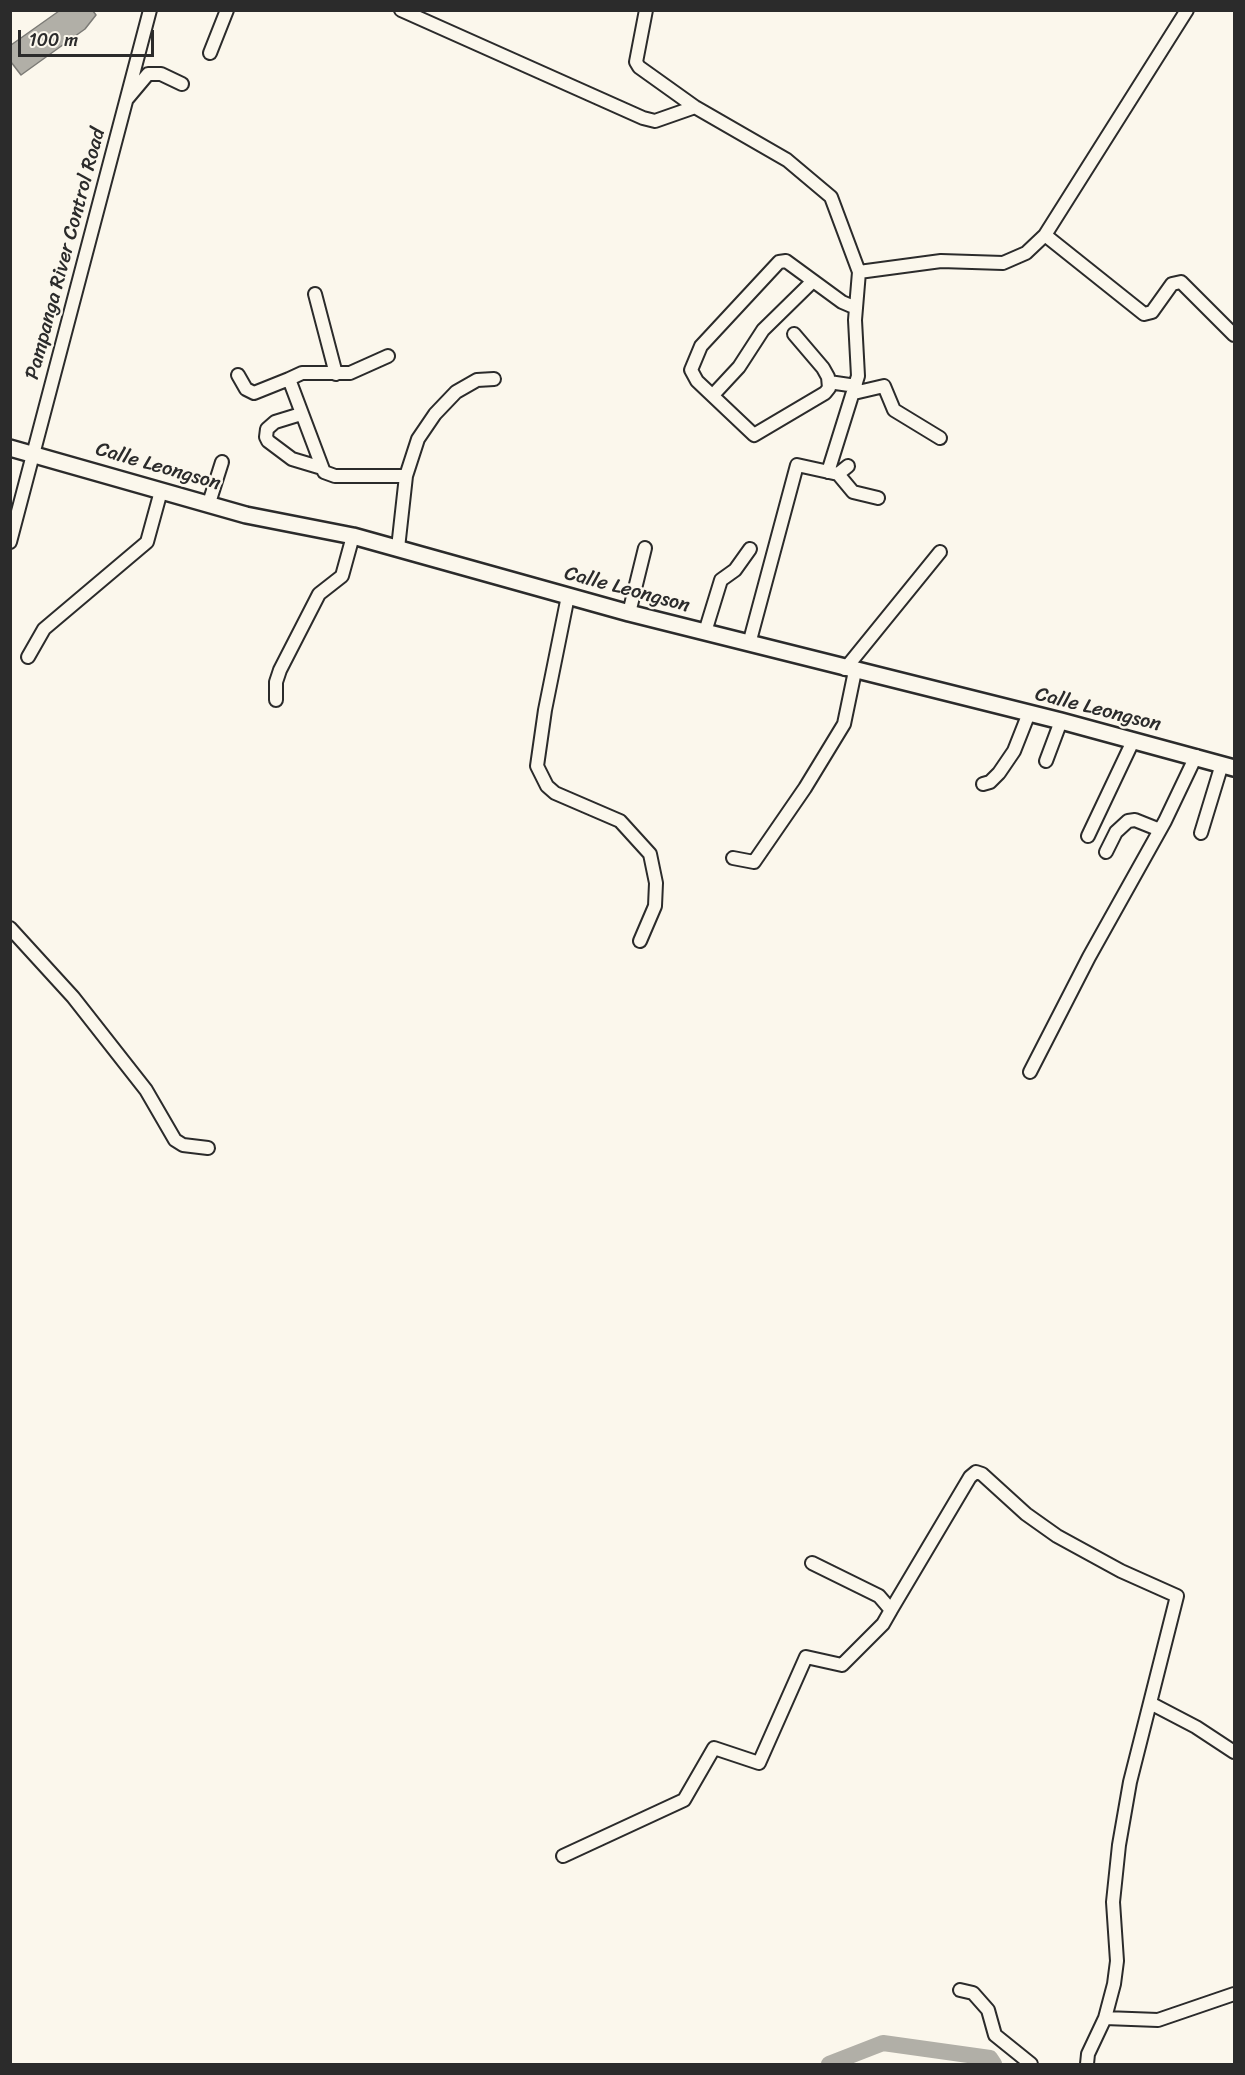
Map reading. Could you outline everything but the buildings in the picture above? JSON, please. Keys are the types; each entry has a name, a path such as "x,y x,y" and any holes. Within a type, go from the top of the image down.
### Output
{"main road":[{"name":"Calle Leongson","path":"10,448 35,453 246,515 353,536 629,613 1061,721 1228,766"}],"street":[{"name":"Pampanga River Control Road","path":"10,542 150,10"},
{"path":"210,53 227,10"},
{"path":"402,10 643,118 655,121 695,107"},
{"path":"646,10 636,62 695,107 787,160 831,197 859,272 855,389 833,473"},
{"path":"859,272 941,261 1004,263 1026,253 1045,235 1187,10"},
{"path":"126,98 131,97 148,74 161,74 182,84"},
{"path":"1045,235 1144,314 1152,312 1172,284 1181,282 1234,335"},
{"path":"794,334 823,368 829,382 825,393 754,435 697,381 691,370 701,346 779,262 786,261 856,308"},
{"path":"713,395 744,360 763,330 813,281"},
{"path":"315,294 336,374"},
{"path":"238,375 246,389 254,393 302,373 350,372 388,356"},
{"path":"290,379 324,472 335,476 406,476"},
{"path":"398,548 406,476 418,439 443,404 464,386 477,380 494,379"},
{"path":"829,382 855,389 884,386 892,408 940,438"},
{"path":"301,414 275,422 267,429 266,437 292,459 322,468"},
{"path":"209,503 222,462"},
{"path":"749,644 797,465 833,473 853,492 878,498"},
{"path":"833,473 848,466"},
{"path":"28,657 44,629 147,542 161,491"},
{"path":"276,700 276,682 280,670 319,594 342,576 353,536"},
{"path":"629,613 645,548"},
{"path":"705,632 721,580 735,570 750,549"},
{"path":"733,858 754,862 811,779 844,724 850,670 940,552"},
{"path":"568,596 545,710 537,766 543,781 555,793 620,821 650,854 656,883 655,906 640,941"},
{"path":"982,784 990,782 999,773 1014,751 1029,713"},
{"path":"1046,761 1061,721"},
{"path":"1088,836 1133,741"},
{"path":"1030,1072 1089,957 1160,830 1196,756"},
{"path":"1201,833 1228,766"},
{"path":"1106,852 1116,832 1128,821 1135,820 1160,830"},
{"path":"10,928 73,997 146,1089 175,1140 183,1145 208,1148"},
{"path":"562,1856 684,1800 714,1748 759,1763 806,1657 842,1665 870,1639 891,1610 970,1477 976,1472 982,1474 1026,1514 1057,1536 1121,1571 1177,1596 1152,1704 1130,1782 1119,1845 1113,1902 1117,1968 1105,2018 1088,2054 1087,2064"},
{"path":"812,1563 879,1596 891,1610"},
{"path":"1152,1704 1196,1727 1234,1752"},
{"path":"960,1990 973,1993 990,2014 995,2035 1031,2064"},
{"path":"1105,2018 1158,2020 1234,1994"}],"shaded area":[{"path":"59,11 93,11 96,15 85,29 21,75 11,62 11,45"}],"waterway":[{"path":"829,2064 883,2043 990,2058 994,2064"}]}
